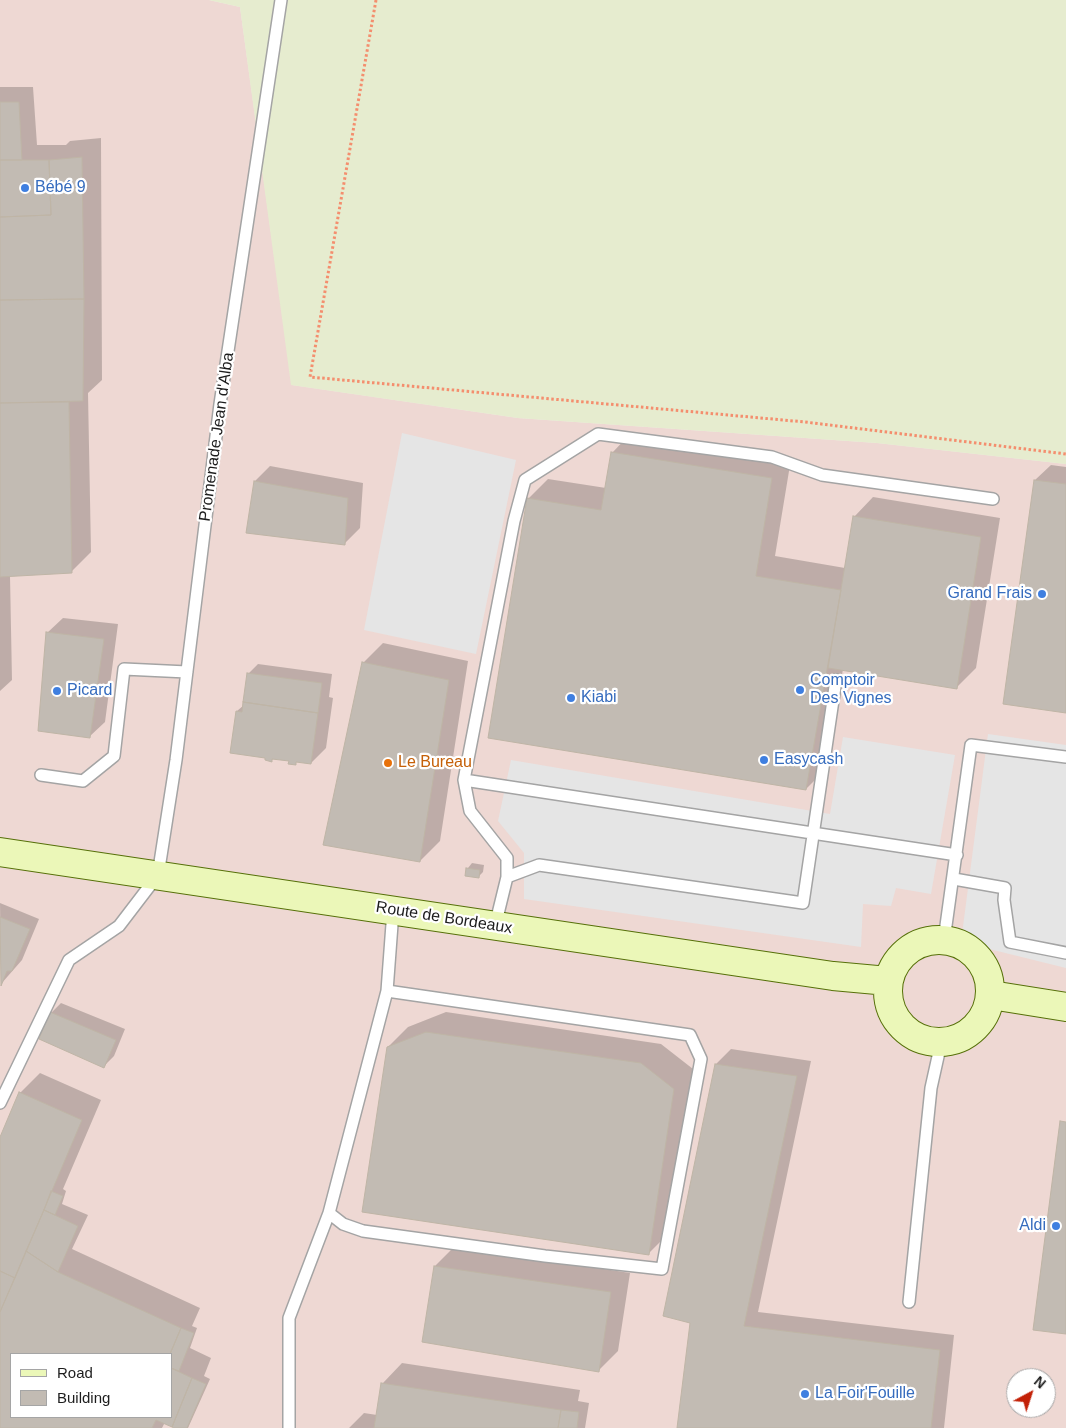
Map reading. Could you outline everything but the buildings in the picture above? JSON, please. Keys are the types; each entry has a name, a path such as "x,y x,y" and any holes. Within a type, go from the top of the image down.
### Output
{"main road":[{"name":"Route de Bordeaux","path":"0,852 833,976 888,981"},
{"path":"929,940 944,940 960,944 973,952 984,964 990,979 991,995 987,1010 980,1023 962,1037 940,1043 925,1041 911,1034 900,1024 892,1011 888,996 888,981 894,966 903,954 915,945 929,940"},
{"path":"991,995 1066,1007"}],"lane":[{"name":"Promenade Jean d'Alba","path":"158,875 187,672 220,404 281,0"},
{"path":"495,926 508,877 506,858 470,812 464,780 517,508 525,480 598,434 772,456 822,475 993,499"},
{"path":"41,775 83,781 114,756 124,669 187,672"},
{"path":"508,877 539,865 803,903 836,680"},
{"path":"944,940 954,879 971,745 1066,756"},
{"path":"464,780 957,855"},
{"path":"0,1103 69,960 119,926 158,875"},
{"path":"954,879 1005,888 1004,900 1010,942 1066,953"},
{"path":"289,1428 289,1318 329,1213 387,992 393,911"},
{"path":"329,1213 343,1224 363,1231 545,1256 662,1269 701,1059 690,1035 387,992"},
{"path":"909,1302 932,1088 940,1043"}],"path":[{"path":"376,0 310,377 805,422 1066,454"}],"shaded area":[{"path":"0,0 209,0 240,7 292,385 518,418 877,443 1066,464 1066,1428 0,1428"},
{"path":"402,433 516,460 476,654 364,630"},
{"path":"988,734 1066,745 1066,968 961,942"},
{"path":"843,737 955,755 931,894 896,888 891,906 863,904 861,947 524,899 524,853 498,821 511,760 830,814"}],"green space":[{"path":"209,0 1066,0 1066,464 877,443 518,418 291,385 240,7"}],"place":[{"name":"Bébé 9","path":"25,188"},
{"name":"Grand Frais","path":"1042,594"},
{"name":"Comptoir Des Vignes","path":"800,690"},
{"name":"Picard","path":"57,691"},
{"name":"Kiabi","path":"571,698"},
{"name":"Easycash","path":"764,760"},
{"name":"Le Bureau","path":"388,763"},
{"name":"Aldi","path":"1056,1226"},
{"name":"La Foir'Fouille","path":"805,1394"}]}
